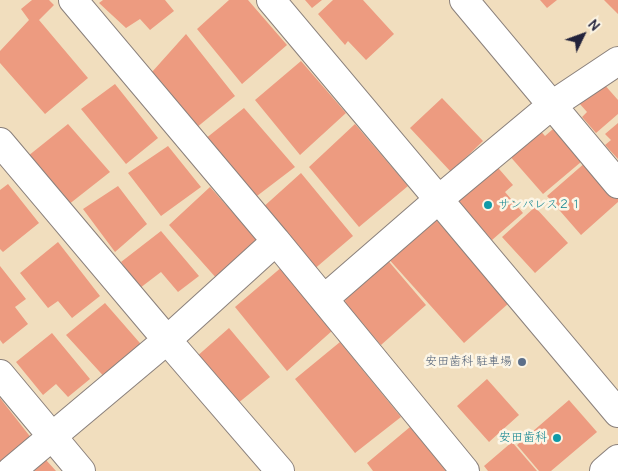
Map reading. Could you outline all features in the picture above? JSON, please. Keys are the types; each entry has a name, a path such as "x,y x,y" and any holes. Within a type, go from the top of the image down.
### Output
{"street":[{"path":"73,0 276,241 465,471"},
{"path":"271,0 618,414"},
{"path":"464,0 618,184"},
{"path":"324,299 438,200 552,105 618,61"},
{"path":"0,142 280,471"},
{"path":"11,471 167,340 276,241"},
{"path":"0,374 81,471"},
{"path":"604,471 618,459"}],"building":[{"path":"32,0 49,0 54,5 39,20 88,78 45,114 0,63 0,51 29,20 21,9"},
{"path":"103,0 165,0 174,11 150,30 140,19 126,28 99,3"},
{"path":"229,0 248,0 287,45 242,84 197,29"},
{"path":"305,0 322,0 312,8"},
{"path":"333,0 363,0 394,34 366,60 348,41 345,45 318,14"},
{"path":"540,0 557,0 547,8"},
{"path":"604,0 618,0 618,14"},
{"path":"186,34 235,96 196,128 152,72"},
{"path":"301,61 346,113 300,155 255,100"},
{"path":"603,83 618,100 618,114 596,133 582,117 587,112 579,103"},
{"path":"115,84 158,138 126,164 81,109"},
{"path":"442,98 483,141 451,172 410,128"},
{"path":"244,108 295,167 253,199 205,139"},
{"path":"618,123 618,159 605,145 611,140 605,134"},
{"path":"68,124 110,172 68,205 28,156"},
{"path":"355,124 408,186 359,227 309,167"},
{"path":"538,128 545,136 553,129 581,162 543,194 508,154"},
{"path":"168,146 201,187 161,216 128,173"},
{"name":"サンパレス２１","path":"493,162 513,185 505,192 523,213 492,240 453,196"},
{"path":"586,162 618,198 618,202 581,235 547,196"},
{"path":"301,173 353,236 312,271 261,209"},
{"path":"8,184 39,223 3,252 0,249 0,190"},
{"path":"118,186 147,224 115,252 83,209"},
{"path":"210,187 260,243 218,280 169,225"},
{"path":"535,207 568,243 535,273 502,237"},
{"path":"432,215 509,303 464,343 386,256"},
{"path":"161,231 199,276 178,292 161,272 140,288 121,262"},
{"path":"58,242 100,296 72,318 58,301 48,308 20,273"},
{"path":"385,257 426,305 381,345 345,304 346,292"},
{"path":"0,266 26,299 15,307 28,324 3,344 0,340"},
{"path":"283,266 333,330 287,371 235,307"},
{"path":"105,303 146,350 109,382 66,335"},
{"path":"229,328 270,377 237,404 195,358"},
{"path":"52,333 90,379 68,397 56,384 43,395 16,362"},
{"path":"340,342 401,417 355,453 295,379"},
{"path":"487,379 519,415 489,442 457,406"},
{"path":"0,398 32,439 0,464"},
{"name":"安田歯科","path":"569,400 597,432 551,471 539,471 517,445"},
{"path":"410,427 446,471 373,471 367,463"},
{"path":"512,442 537,471 488,471 484,466"},
{"path":"46,460 56,471 34,471"}],"place":[{"name":"サンパレス２１","path":"488,205"},
{"name":"安田歯科 駐車場","path":"522,362"},
{"name":"安田歯科","path":"557,438"}]}
